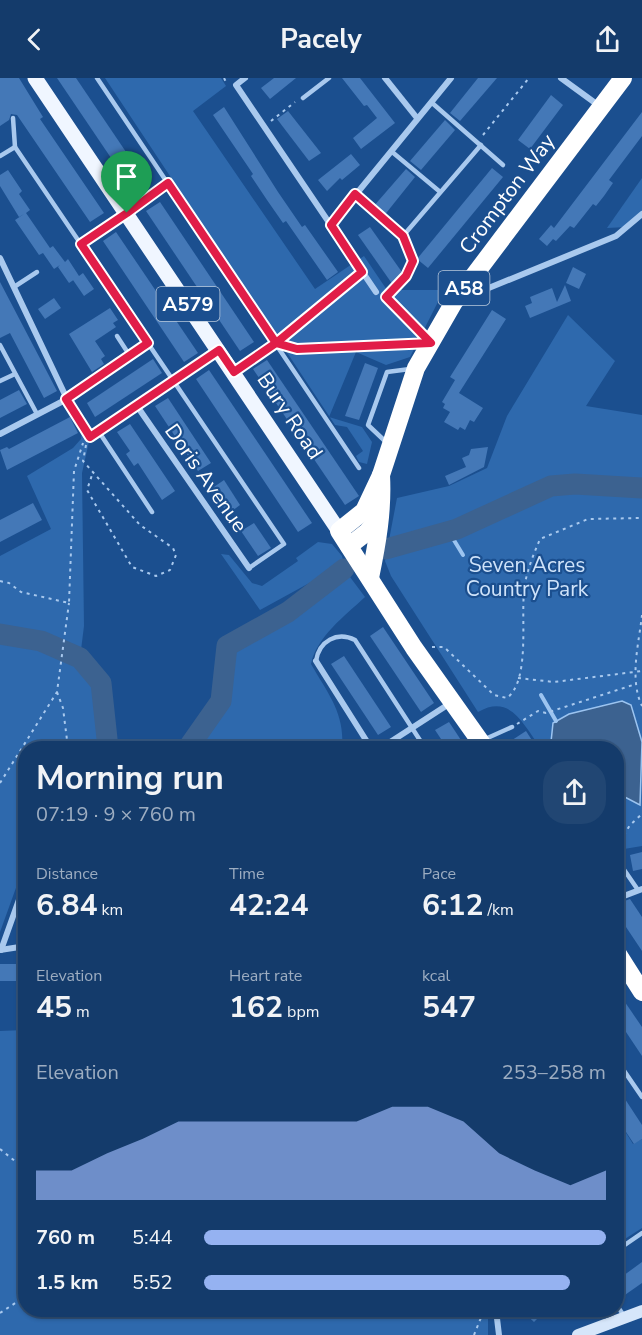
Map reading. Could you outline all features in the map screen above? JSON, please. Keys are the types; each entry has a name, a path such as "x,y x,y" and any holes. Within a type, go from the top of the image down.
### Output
{"highway":[{"name":"Crompton Way","path":"344,538 361,515 381,475 416,368 454,302 623,78"},
{"name":"Crompton Way","path":"370,578 379,538 379,518 383,503 381,475"},
{"path":"344,538 367,532 379,518"},
{"name":"Bury Road","path":"344,538 414,648 480,741"},
{"path":"624,964 642,992"}],"main road":[{"name":"Bury Road","path":"35,78 344,538"}],"street":[{"path":"245,78 236,85 376,292"},
{"path":"385,78 417,118"},
{"path":"331,225 451,78"},
{"path":"561,78 601,107"},
{"path":"454,302 616,236 642,214"},
{"path":"0,258 66,399 90,437 219,350"},
{"path":"0,434 66,399"},
{"name":"Doris Avenue","path":"137,406 249,568"},
{"path":"316,661 367,741"},
{"path":"392,741 452,702"},
{"path":"624,896 640,889"},
{"path":"18,902 0,950 18,947"},
{"path":"578,1335 642,1311"},
{"path":"497,1317 499,1335"}],"lane":[{"path":"97,78 359,468"},
{"path":"303,98 329,78"},
{"path":"431,102 503,165"},
{"path":"13,118 15,147 284,544 249,568"},
{"path":"403,236 439,191 446,188 479,144"},
{"path":"0,156 15,147"},
{"path":"391,151 439,191"},
{"path":"81,244 168,183"},
{"path":"14,287 37,272"},
{"path":"117,336 130,356"},
{"path":"66,399 148,343"},
{"path":"234,372 276,343"},
{"path":"0,345 37,414"},
{"path":"391,447 368,425 387,372 416,368"},
{"path":"0,381 15,374"},
{"path":"99,432 152,512"},
{"path":"316,661 317,653 329,640 346,636 355,640 420,741"},
{"path":"489,741 512,727"},
{"path":"624,868 640,889"},
{"path":"624,1071 642,1097"},
{"path":"636,1088 642,1084"},
{"path":"624,1245 642,1233"}],"path":[{"path":"479,144 529,78"},
{"path":"264,126 303,98"},
{"path":"355,194 403,236 413,261 406,276 386,297 431,343"},
{"path":"276,343 362,272"},
{"path":"276,343 297,349 431,343"},
{"path":"26,741 57,692 69,603 74,471 85,437 87,441 83,461 93,472 140,525 173,548 176,555 170,570 156,576 132,567 87,490 93,472"},
{"path":"414,648 444,647 499,698 507,698 511,695 518,678 524,656 524,592 530,565 540,539 588,519 642,518"},
{"path":"0,581 9,583 21,592 69,603"},
{"path":"642,615 636,672 636,693 642,706"},
{"path":"518,678 554,682 642,672"},
{"path":"512,727 538,711 546,713 636,684"},
{"path":"57,692 63,708 67,741"},
{"path":"0,783 18,754"},
{"path":"624,835 630,825 642,814"},
{"path":"0,1149 18,1164"},
{"path":"0,1313 18,1301"},
{"path":"474,1335 481,1317"}],"green space":[{"path":"105,78 221,78 226,86 193,111 315,289 364,256 387,290 444,290 410,357 386,365 356,352 329,416"},
{"path":"642,178 642,214 627,227 607,228"},
{"name":"Seven Acres Country Park","path":"568,315 615,361 586,406 642,415 642,846 624,849 624,741 536,741 522,721 508,709 499,706 489,707 478,712 391,576 385,561 397,498 449,486 487,468 507,416"},
{"path":"330,417 362,427 372,442 367,464 359,462 356,456 363,451 347,427 335,425"},
{"path":"83,425 90,437 82,473 84,626 80,658 101,683 107,741 18,741 18,882 0,932 0,556 51,529 27,476 73,448 81,439"},
{"path":"318,542 332,544 342,556 344,564 260,610 221,554 229,555 252,583 262,586 298,561 296,558"},
{"path":"344,569 365,597 325,636 311,664 334,704 341,724 342,741 193,741 221,701 227,646 288,612"},
{"path":"18,1030 18,1317 488,1317 488,1335 0,1335 0,1031"},
{"path":"624,1130 633,1144 642,1139 642,1228 624,1240"}],"shaded area":[{"path":"622,701 631,705 642,742 640,805 624,797 624,741 551,741 553,723 569,714"}],"building":[{"path":"0,78 19,78 43,117 40,119 104,213 90,222 17,115 11,114 9,120 0,126"},
{"path":"57,78 76,78 147,183 134,192"},
{"path":"274,78 296,78 270,99 261,88"},
{"path":"342,78 360,78 395,123 361,149 353,138 377,118 367,105 364,106"},
{"path":"478,78 497,78 460,121 450,113"},
{"path":"551,95 563,105 530,149 518,140"},
{"path":"224,107 302,227 305,225 338,272 327,280 286,221 283,223 267,200 251,176 253,174 213,115"},
{"path":"288,111 321,153 309,161 277,119"},
{"path":"642,112 642,136 609,180 613,183 604,196 596,206 593,204 574,228 570,226 556,241 553,239 547,246 539,239 551,225 554,228"},
{"path":"445,120 455,130 421,170 410,161"},
{"path":"351,154 360,165 342,180 340,178 327,191 318,180"},
{"path":"492,168 503,177 428,268 417,259"},
{"path":"406,169 415,177 383,217 373,207"},
{"path":"8,170 22,191 19,194 30,210 26,213 50,248 53,246 65,262 68,259 79,276 83,273 94,289 84,296 73,280 69,283 58,267 60,265 54,269 43,253 39,255 15,220 24,214 19,217 0,186 0,175"},
{"path":"160,202 254,342 240,351 146,211"},
{"path":"370,227 404,275 393,285 358,235"},
{"path":"116,232 198,353 184,362 103,241"},
{"path":"573,267 586,274 579,289 566,283"},
{"path":"0,282 57,391 44,398 10,333 0,338"},
{"path":"565,285 571,301 530,318 525,306 532,303 530,297 552,288 557,302"},
{"path":"54,298 61,308 45,319 38,309"},
{"path":"110,308 118,320 113,323 116,327 95,341 105,356 101,359 104,364 92,372 69,334"},
{"path":"492,310 506,319 459,393 483,408 474,422 470,420 465,430 460,427 458,430 444,422 450,412 443,408 445,404 442,402 455,380 450,377"},
{"path":"153,359 162,373 95,417 87,403"},
{"path":"267,360 359,496 345,505 253,369"},
{"path":"365,363 378,368 359,420 345,416"},
{"path":"209,370 312,523 298,532 196,379"},
{"path":"19,390 27,404 0,418 0,400"},
{"path":"168,398 211,463 198,471 155,406"},
{"path":"70,417 78,433 7,470 0,450 7,447 9,449"},
{"path":"130,424 175,491 162,500 138,463 134,466 126,454 130,451 117,432"},
{"path":"488,447 484,467 449,485 445,476 466,467 462,458 469,455 471,449"},
{"path":"224,480 240,505 228,514 211,489"},
{"path":"33,503 42,520 0,542 0,520"},
{"path":"254,523 271,548 258,556 241,531"},
{"path":"383,627 434,703 421,712 370,636"},
{"path":"344,656 391,727 378,735 331,664"},
{"path":"449,722 461,741 442,741 435,730"},
{"path":"526,731 532,741 511,741"},
{"path":"642,852 642,869 633,871 630,855"},
{"path":"630,899 642,917 642,951 624,924 624,901"},
{"path":"0,964 18,964 18,981 0,981"},
{"path":"624,1001 642,1027 642,1056 624,1029"},
{"path":"624,1100 642,1125 642,1139 634,1144 624,1129"},
{"path":"642,1262 642,1283 624,1296 624,1275"},
{"path":"529,1317 539,1317 534,1322"}],"waterway":[{"path":"386,549 457,529 551,486 575,484 642,488"},
{"path":"449,532 463,555"},
{"path":"193,741 221,701 227,646 288,612 344,569"},
{"path":"0,634 41,641 80,658 101,683 107,741"},
{"path":"541,695 556,721"}],"route":[{"path":"127,213 81,244 148,343 66,399 90,437 219,350 234,372 276,343 362,272 331,225 355,194 403,236 413,261 406,276 386,297 431,343 297,349 276,343 168,183 127,213"}]}
